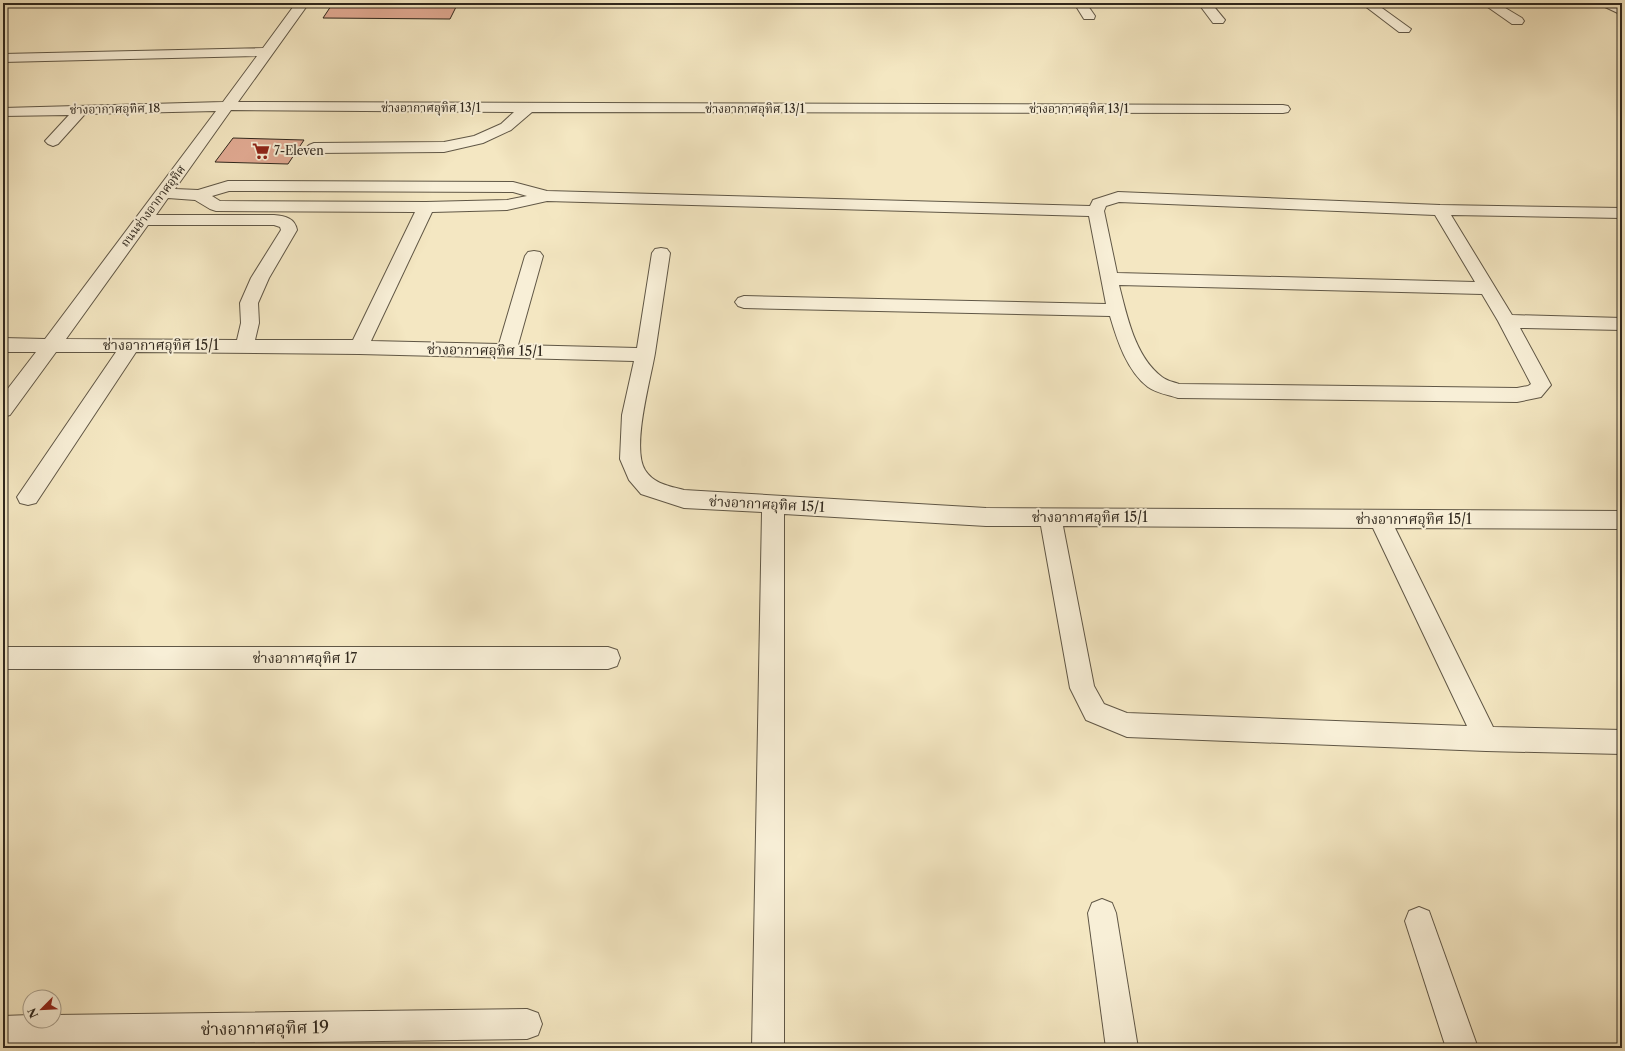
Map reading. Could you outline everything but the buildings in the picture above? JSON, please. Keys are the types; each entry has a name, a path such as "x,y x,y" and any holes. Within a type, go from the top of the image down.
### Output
{"street":[{"name":"ถนนช่างอากาศอุทิศ","path":"3,410 303,3"},
{"path":"1080,3 1089,16"},
{"path":"1204,3 1218,20"},
{"path":"1367,3 1404,29"},
{"path":"1488,3 1517,21"},
{"path":"1608,3 1622,11"},
{"path":"3,58 267,52"},
{"name":"ช่างอากาศอุทิศ 13/1","path":"227,106 1283,109"},
{"name":"ช่างอากาศอุทิศ 18","path":"3,112 227,106"},
{"path":"314,148 451,146 478,140 506,128 528,108"},
{"path":"53,141 81,110"},
{"path":"163,193 199,195 228,186 512,187 547,196 1096,211"},
{"path":"199,195 216,206 426,207 507,205 547,196"},
{"path":"1440,210 1507,322 1541,384 1534,392 1517,395 1178,391 1155,382 1144,370 1131,351 1115,310 1096,211 1099,203 1118,197 1440,210 1622,213"},
{"path":"360,347 426,207"},
{"path":"143,220 274,220 286,222 289,230 260,278 249,303 250,324 244,346"},
{"path":"645,355 661,253"},
{"path":"508,351 534,256"},
{"path":"1110,280 1486,288"},
{"path":"744,302 1115,310"},
{"path":"1507,322 1622,324"},
{"name":"ช่างอากาศอุทิศ 15/1","path":"3,345 360,347 645,355 632,415 630,459 636,474 649,488 684,499 986,517 1050,516 1622,520"},
{"path":"28,497 131,345"},
{"path":"768,1048 773,504"},
{"path":"1050,516 1082,688 1096,712 1127,725 1486,739 1622,742"},
{"path":"1380,519 1486,739"},
{"name":"ช่างอากาศอุทิศ 17","path":"3,658 608,658"},
{"path":"1102,914 1122,1048"},
{"path":"1418,921 1462,1048"},
{"name":"ช่างอากาศอุทิศ 19","path":"3,1031 526,1024"}],"place":[{"name":"7-Eleven","path":"261,151"}]}
